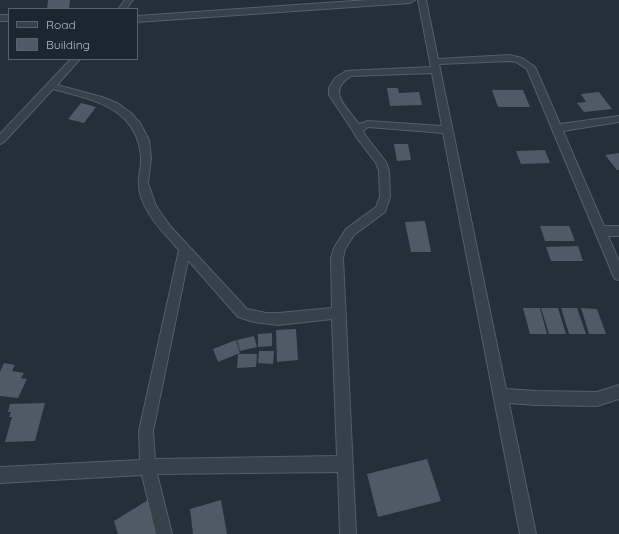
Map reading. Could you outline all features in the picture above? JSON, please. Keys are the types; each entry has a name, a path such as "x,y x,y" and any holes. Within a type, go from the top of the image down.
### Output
{"street":[{"path":"123,8 129,0"},
{"path":"138,19 410,0"},
{"path":"422,0 528,534"},
{"path":"348,534 337,258 340,248 350,232 381,209 385,197 384,171 381,162 360,136 358,130 334,95 336,84 341,77 354,72 436,66 509,58 524,62 533,70 619,275"},
{"path":"0,140 4,129 51,86 75,60"},
{"path":"51,86 103,100 119,108 134,121 143,138 146,148 143,178 147,198 157,217 243,313 270,320 338,313"},
{"path":"557,128 619,119"},
{"path":"358,130 362,126 368,124 448,130"},
{"path":"600,230 619,231"},
{"path":"164,534 148,467 146,445 148,417 185,248"},
{"path":"500,395 597,399 619,392"},
{"path":"0,475 148,467 345,464"}],"building":[{"path":"48,0 70,0 69,8 47,8"},
{"path":"387,88 398,88 399,93 419,92 422,105 390,106"},
{"path":"492,90 523,90 530,107 498,107"},
{"path":"599,92 612,109 584,112 577,103 586,102 581,94"},
{"path":"81,103 96,107 84,123 68,119"},
{"path":"394,144 408,144 411,160 397,161"},
{"path":"545,150 550,163 521,164 516,151"},
{"path":"619,153 619,170 617,170 605,155"},
{"path":"425,221 431,252 411,252 405,222"},
{"path":"540,226 569,226 575,241 545,241"},
{"path":"578,246 583,261 551,261 546,247"},
{"path":"523,308 540,308 547,334 530,334"},
{"path":"541,308 558,308 566,334 549,334"},
{"path":"561,308 577,308 586,334 569,334"},
{"path":"581,308 597,309 606,334 589,334"},
{"path":"296,329 298,360 277,362 276,330"},
{"path":"272,333 272,346 258,347 258,334"},
{"path":"254,336 257,347 240,351 237,340"},
{"path":"236,340 240,353 218,362 213,349"},
{"path":"259,351 274,351 273,364 258,363"},
{"path":"238,354 257,354 256,367 237,368"},
{"path":"4,363 15,365 12,371 24,373 21,378 27,379 18,398 0,396 0,372"},
{"path":"45,403 35,441 5,442 12,417 9,417 11,412 8,412 10,404"},
{"path":"427,459 441,501 378,517 367,474"},
{"path":"148,500 161,534 118,534 114,521"},
{"path":"221,500 227,534 193,534 190,509"}]}
